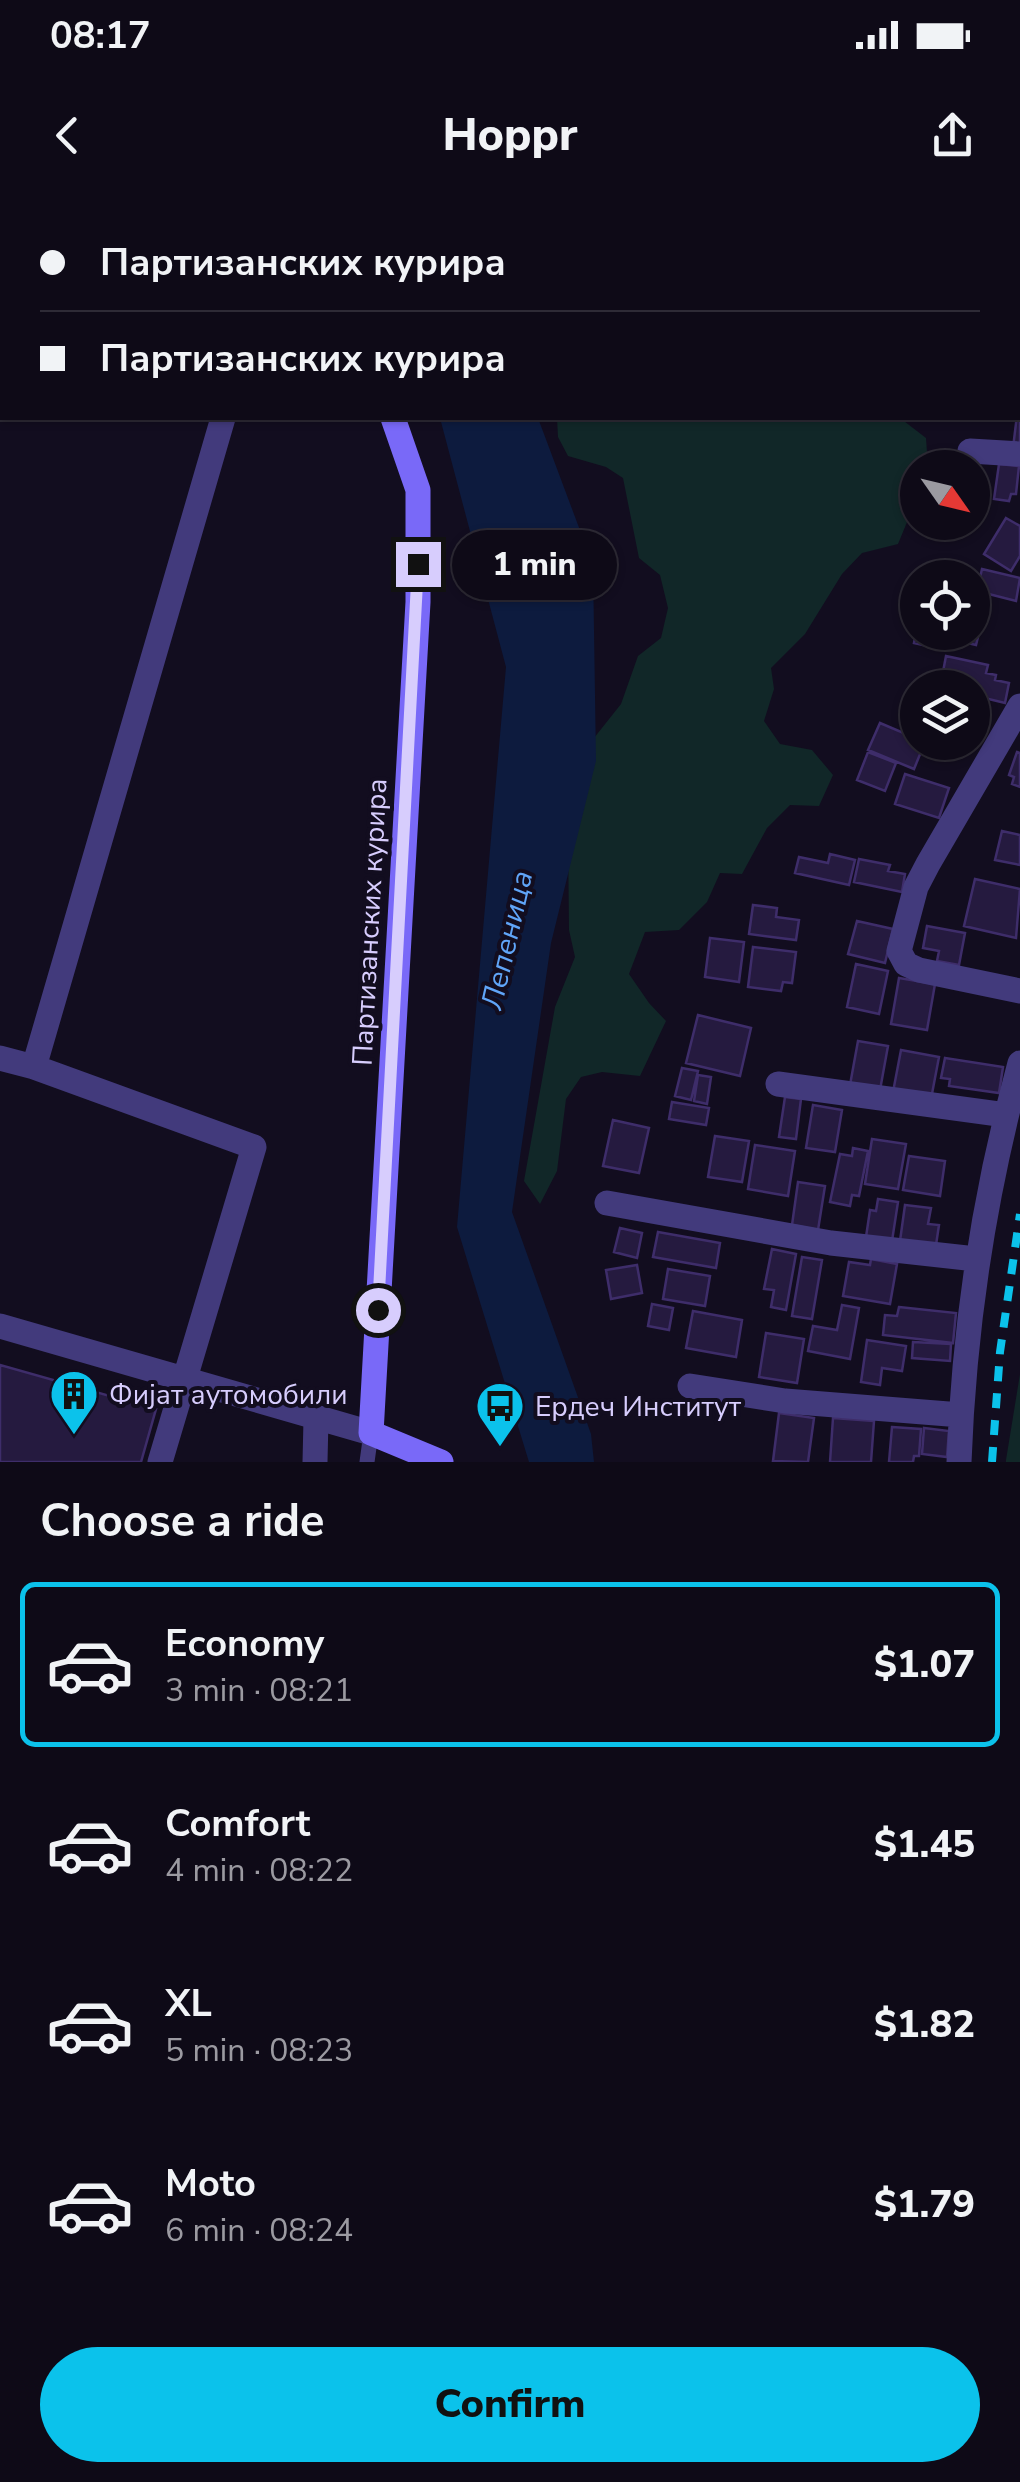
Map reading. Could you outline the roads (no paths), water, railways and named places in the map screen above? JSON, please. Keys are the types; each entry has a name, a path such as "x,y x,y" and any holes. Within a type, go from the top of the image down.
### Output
{"street":[{"path":"34,1067 222,420"},
{"name":"Партизанских курира","path":"371,1433 418,602 418,490 394,420"},
{"path":"990,452 1020,454"},
{"path":"1020,706 916,887 899,951 906,964 919,970 1020,991"},
{"path":"0,1058 254,1147 160,1462"},
{"path":"959,1462 976,1259 1020,1063"},
{"path":"778,1084 1006,1115"},
{"path":"607,1203 831,1243 976,1259"},
{"path":"0,1326 371,1433 441,1462"},
{"path":"690,1386 785,1401 961,1414"},
{"path":"315,1462 316,1419"}],"lane":[{"path":"366,1462 371,1433"}],"water":[{"name":"Лепеница","path":"441,420 539,420 593,565 596,761 551,943 512,1212 591,1434 594,1462 529,1462 457,1227 506,667"}],"railway":[{"path":"992,1462 1000,1352 1020,1214"}],"place":[{"name":"Фијат аутомобили","path":"74,1436"},
{"name":"Ердеч Институт","path":"500,1448"}]}
